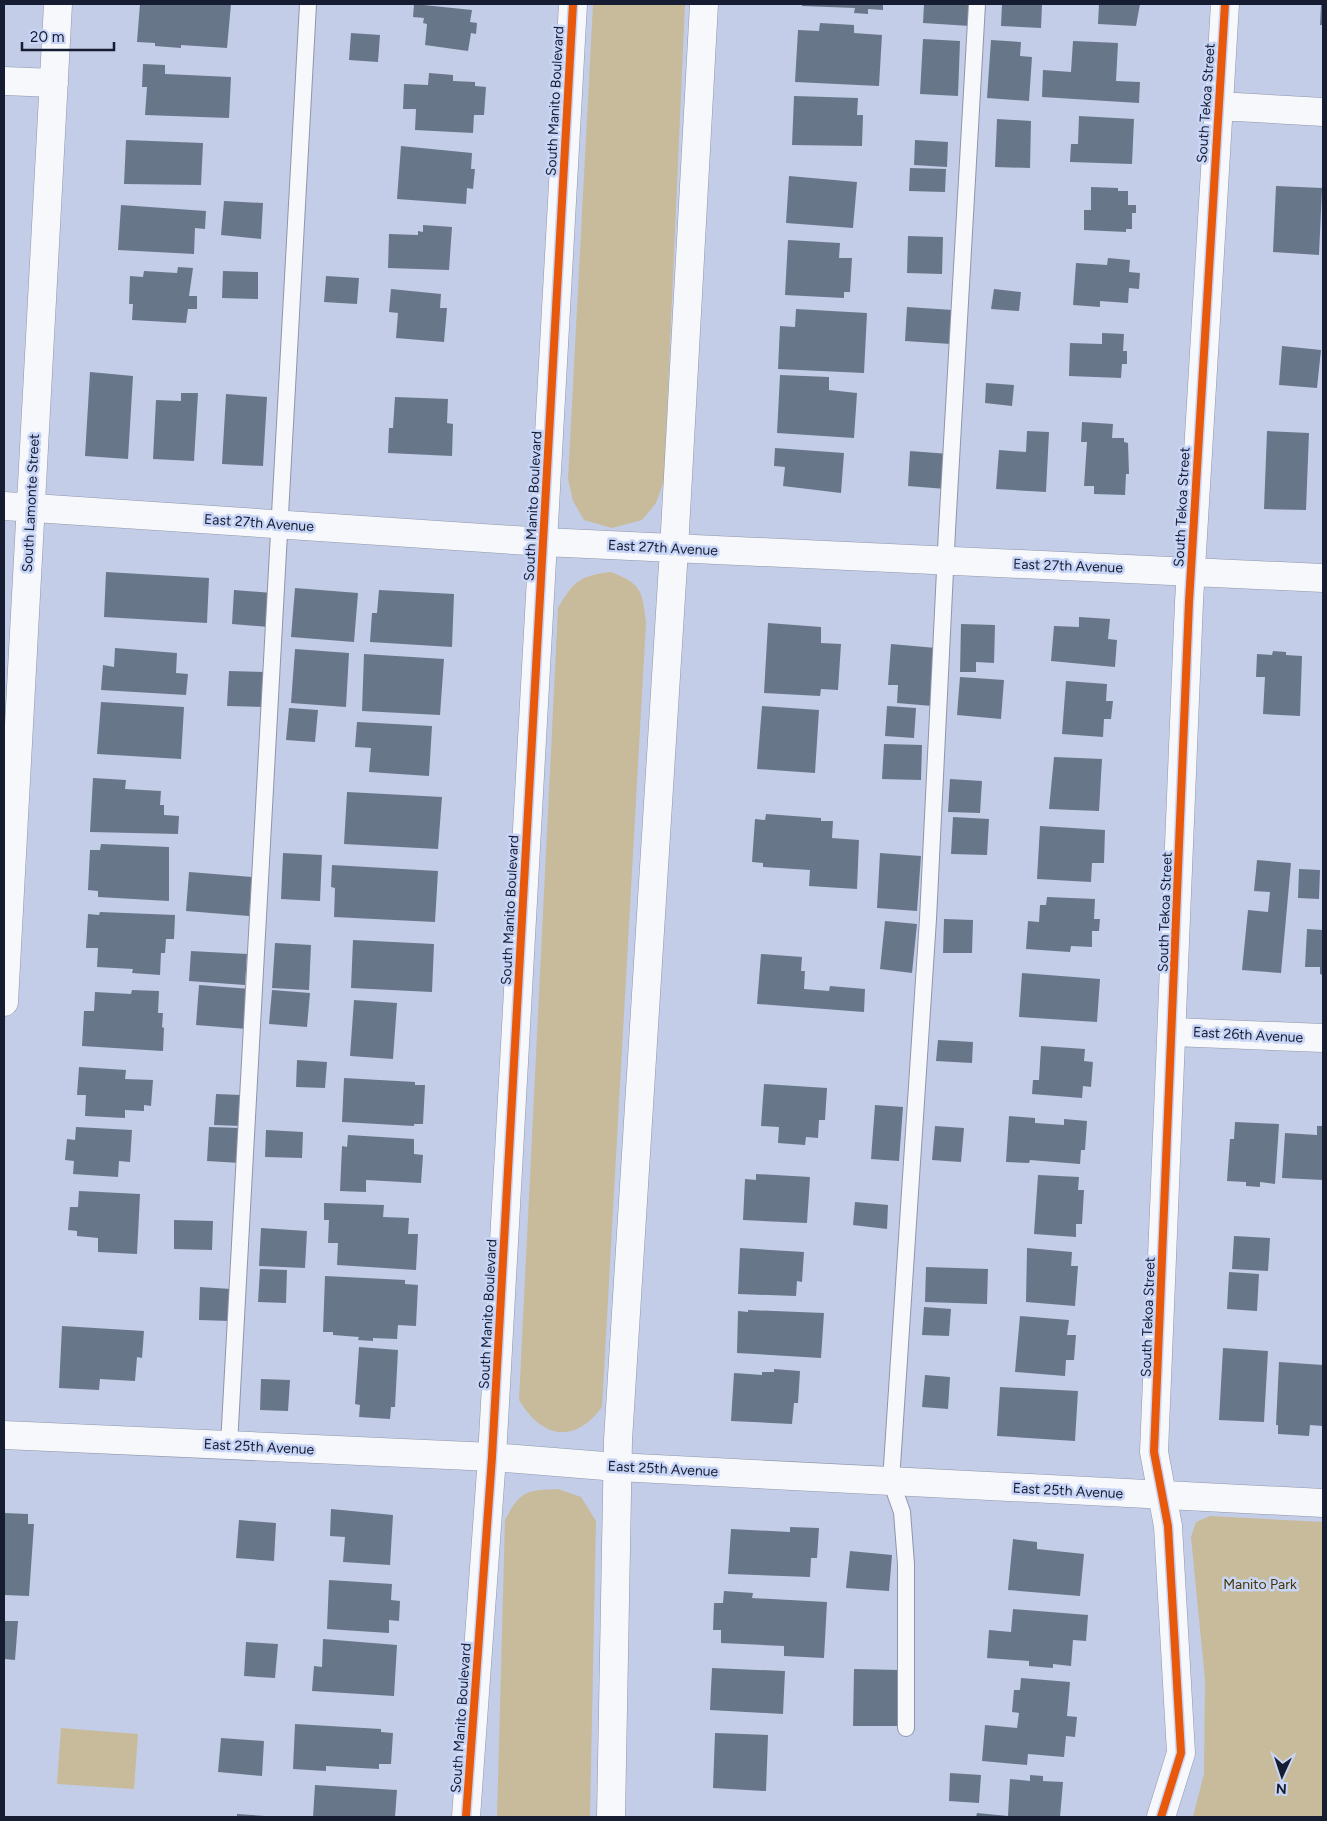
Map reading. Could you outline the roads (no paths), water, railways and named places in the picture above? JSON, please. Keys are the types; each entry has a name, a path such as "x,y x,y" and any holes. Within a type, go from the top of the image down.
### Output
{"street":[{"name":"South Lamonte Street","path":"4,1002 4,973 58,4"},
{"name":"South Manito Boulevard","path":"466,1817 492,1457 573,4"},
{"path":"611,1817 617,1467 674,549 704,4"},
{"name":"South Tekoa Street","path":"1161,1817 1181,1753 1174,1598 1168,1526 1154,1452 1191,571 1225,4"},
{"path":"4,81 54,83"},
{"path":"1218,106 1323,112"},
{"name":"East 27th Avenue","path":"4,506 544,542 1323,578"},
{"name":"East 26th Avenue","path":"1173,1032 1323,1038"},
{"name":"East 25th Avenue","path":"4,1435 492,1457 617,1467 1323,1504"}],"lane":[{"path":"229,1445 308,4"},
{"path":"906,1728 906,1564 902,1512 891,1481 928,919 945,561 977,4"}],"park label":[{"name":"Manito Park","path":"1260,1584"}]}
